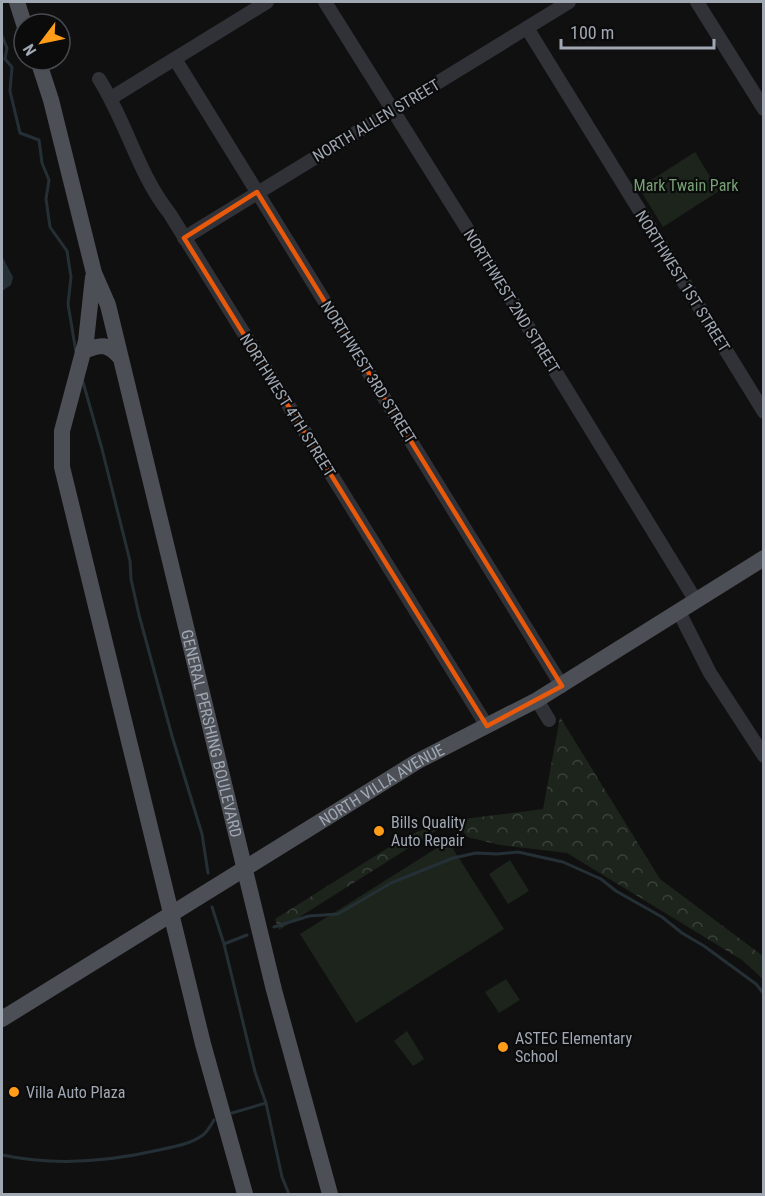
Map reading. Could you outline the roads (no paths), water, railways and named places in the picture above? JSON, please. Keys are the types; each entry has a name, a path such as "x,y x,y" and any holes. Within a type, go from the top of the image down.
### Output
{"main road":[{"name":"GENERAL PERSHING BOULEVARD","path":"42,72 56,118 94,273 108,305 287,1042 330,1194"},
{"name":"GENERAL PERSHING BOULEVARD","path":"94,273 88,329 62,431 62,467 203,1044 245,1194"},
{"path":"83,351 103,346 112,349 120,357"},
{"name":"NORTH VILLA AVENUE","path":"2,1019 418,761 562,686 764,558"}],"street":[{"path":"111,98 267,2"},
{"name":"NORTHWEST 2ND STREET","path":"325,2 502,284 696,601"},
{"name":"NORTH ALLEN STREET","path":"184,238 569,2"},
{"path":"697,2 764,109"},
{"name":"NORTHWEST 1ST STREET","path":"527,28 764,412"},
{"name":"NORTHWEST 3RD STREET","path":"175,59 562,686"},
{"name":"NORTHWEST 4TH STREET","path":"99,79 111,98 154,194 170,214 487,726"},
{"path":"679,612 710,673 764,756"},
{"path":"537,700 549,720"}],"waterway":[{"path":"2,36 7,48 5,59 12,67 10,91 20,133 39,140 42,163 49,180 46,199 50,227 67,251 71,277 68,304 76,352"},
{"path":"83,382 130,561 131,579 139,615 202,834 208,873"},
{"path":"274,927 309,916 338,914 391,883 453,858 476,853 518,852 563,862 601,879 616,891 662,917 682,933 704,946 756,984 764,994"},
{"path":"212,907 224,944 255,1072 266,1103 282,1177 289,1194"},
{"path":"224,944 247,935"},
{"path":"232,1113 266,1103"},
{"path":"2,1155 41,1161 80,1161 139,1154 193,1141 204,1134 214,1120"}],"place":[{"name":"Bills Quality Auto Repair","path":"379,831"},
{"name":"ASTEC Elementary School","path":"503,1047"},
{"name":"Villa Auto Plaza","path":"14,1092"}],"park label":[{"name":"Mark Twain Park","path":"686,185"}]}
